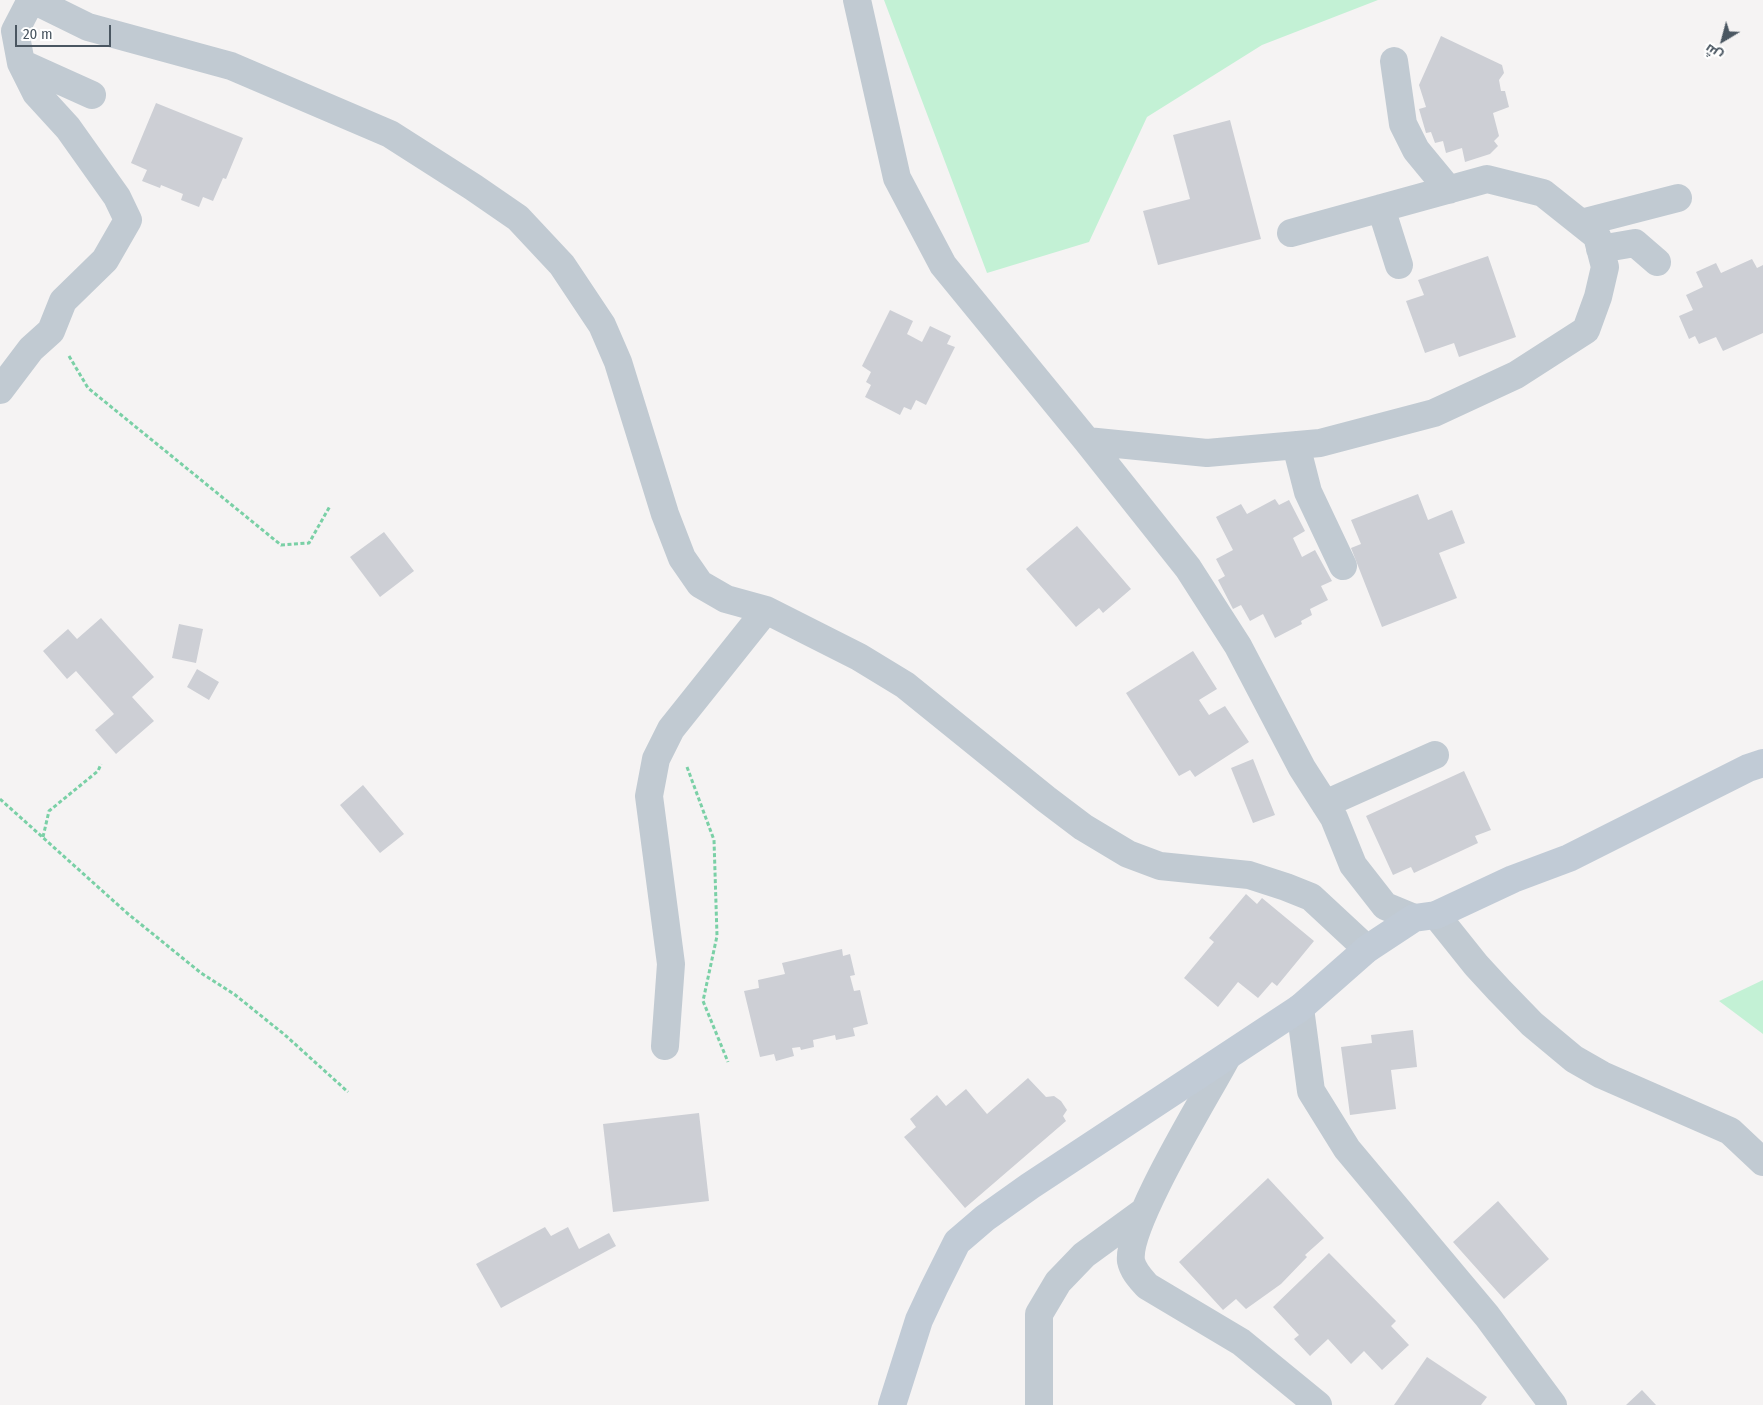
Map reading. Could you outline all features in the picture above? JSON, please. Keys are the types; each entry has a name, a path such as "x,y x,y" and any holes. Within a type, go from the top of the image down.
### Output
{"street":[{"path":"0,390 30,349 51,331 62,301 105,260 128,220 117,198 68,128 36,93 21,63 15,31 32,0 88,27 231,66 390,134 518,218 562,265 602,325 618,362 665,514 682,558 700,584 726,599 766,610 859,658 905,685 1083,827 1128,854 1160,866 1249,875 1286,887 1311,897 1337,919 1367,949"},
{"path":"857,0 897,178 943,265 1188,568 1238,646 1302,768 1334,818 1354,866 1385,906 1425,916 1476,965 1532,1024 1574,1059 1602,1075 1730,1131 1763,1162"},
{"path":"1394,61 1403,124 1416,150 1450,190"},
{"path":"21,63 92,95"},
{"path":"1087,441 1207,453 1320,443 1434,413 1516,374 1586,330 1598,297 1605,267 1597,236 1543,193 1486,179 1291,233"},
{"path":"1581,223 1678,198"},
{"path":"1381,208 1399,265"},
{"path":"1600,249 1636,243 1657,262"},
{"path":"1296,445 1308,492 1343,566"},
{"path":"665,1046 671,964 649,796 656,760 671,729 766,610"},
{"path":"1325,804 1435,755"},
{"path":"892,1405 919,1320 957,1242 985,1218 1030,1186 1300,1008 1367,949 1425,916 1569,858 1748,768 1763,763"},
{"path":"1300,1008 1311,1091 1347,1148 1487,1316 1553,1405"},
{"path":"1227,1057 1143,1212 1132,1244 1131,1262 1137,1275 1148,1286 1240,1342 1318,1405"},
{"path":"1039,1405 1039,1314 1058,1282 1084,1255 1143,1212"}],"path":[{"path":"51,331 65,348 88,388 280,545 309,543 330,506"},
{"path":"671,729 697,791 714,840 717,936 703,1001 728,1062"},
{"path":"43,837 49,811 98,771 101,764"},
{"path":"0,799 127,913 201,973 234,994 285,1035 348,1092"}],"green space":[{"path":"884,0 1378,0 1262,45 1147,117 1089,242 987,273"},
{"path":"1763,980 1763,1034 1719,1001"}],"building":[{"path":"1441,36 1502,65 1504,73 1499,80 1501,91 1505,91 1509,107 1493,113 1499,136 1494,141 1498,146 1490,154 1465,162 1462,148 1446,153 1443,141 1435,143 1431,132 1426,133 1419,109 1426,107 1419,85"},
{"path":"156,103 243,138 226,179 223,178 213,201 203,197 199,207 181,200 183,194 161,185 160,188 142,181 147,170 131,163"},
{"path":"1230,120 1261,239 1158,265 1143,211 1190,199 1173,135"},
{"path":"1488,256 1516,337 1459,357 1454,343 1425,353 1406,301 1424,295 1418,280"},
{"path":"1752,259 1757,268 1763,265 1763,333 1723,351 1716,337 1699,344 1695,336 1689,339 1679,316 1693,310 1686,295 1703,287 1696,272 1716,263 1721,273"},
{"path":"890,310 913,321 907,334 922,342 930,326 951,336 947,344 955,347 926,405 916,400 911,410 904,407 900,415 865,397 871,385 866,382 871,372 862,366"},
{"path":"1418,494 1428,520 1452,510 1465,543 1439,553 1457,598 1382,627 1351,548 1361,544 1351,520"},
{"path":"1275,499 1279,505 1289,500 1305,531 1293,538 1302,557 1315,550 1332,581 1321,586 1328,600 1310,609 1312,615 1301,621 1302,624 1275,638 1263,614 1250,621 1241,605 1233,609 1218,580 1225,576 1216,559 1233,550 1216,517 1241,504 1247,514"},
{"path":"1077,526 1131,589 1103,613 1099,608 1076,627 1026,569"},
{"path":"384,532 414,571 380,597 350,557"},
{"path":"101,618 154,677 132,697 154,721 116,754 95,730 114,714 76,671 67,679 43,651 68,629 77,639"},
{"path":"179,624 203,629 196,663 172,658"},
{"path":"1193,651 1217,689 1199,700 1209,715 1225,706 1249,742 1195,777 1190,770 1179,776 1126,693"},
{"path":"197,669 219,682 209,700 187,687"},
{"path":"1253,759 1275,815 1253,823 1231,768"},
{"path":"1464,771 1491,830 1475,836 1478,843 1414,873 1411,867 1393,875 1366,816"},
{"path":"363,785 404,834 380,853 340,805"},
{"path":"1246,894 1257,904 1262,898 1314,941 1277,986 1272,982 1258,998 1238,982 1218,1007 1184,978 1214,942 1209,938"},
{"path":"842,949 843,956 850,954 855,975 850,976 854,991 860,990 868,1024 853,1028 855,1036 836,1040 835,1035 813,1040 814,1047 801,1050 800,1047 792,1048 794,1056 776,1061 774,1054 760,1057 744,991 759,988 758,980 785,974 782,963"},
{"path":"1413,1030 1417,1067 1391,1070 1396,1109 1350,1115 1341,1047 1372,1043 1371,1035"},
{"path":"1028,1078 1046,1097 1054,1096 1061,1101 1067,1110 1063,1116 1066,1121 965,1208 904,1137 916,1127 910,1119 937,1095 946,1106 966,1089 987,1114"},
{"path":"699,1113 709,1201 613,1212 603,1124"},
{"path":"1268,1178 1324,1238 1305,1255 1307,1257 1281,1284 1246,1309 1236,1299 1223,1310 1179,1262"},
{"path":"1498,1201 1549,1259 1504,1299 1453,1242"},
{"path":"545,1227 551,1236 568,1227 579,1249 609,1233 616,1246 501,1308 476,1264"},
{"path":"1329,1253 1396,1321 1391,1326 1409,1345 1382,1370 1364,1351 1351,1364 1328,1339 1310,1356 1294,1339 1299,1335 1273,1307"},
{"path":"1427,1357 1487,1397 1481,1405 1394,1405"},
{"path":"1642,1390 1656,1405 1626,1405"}]}
